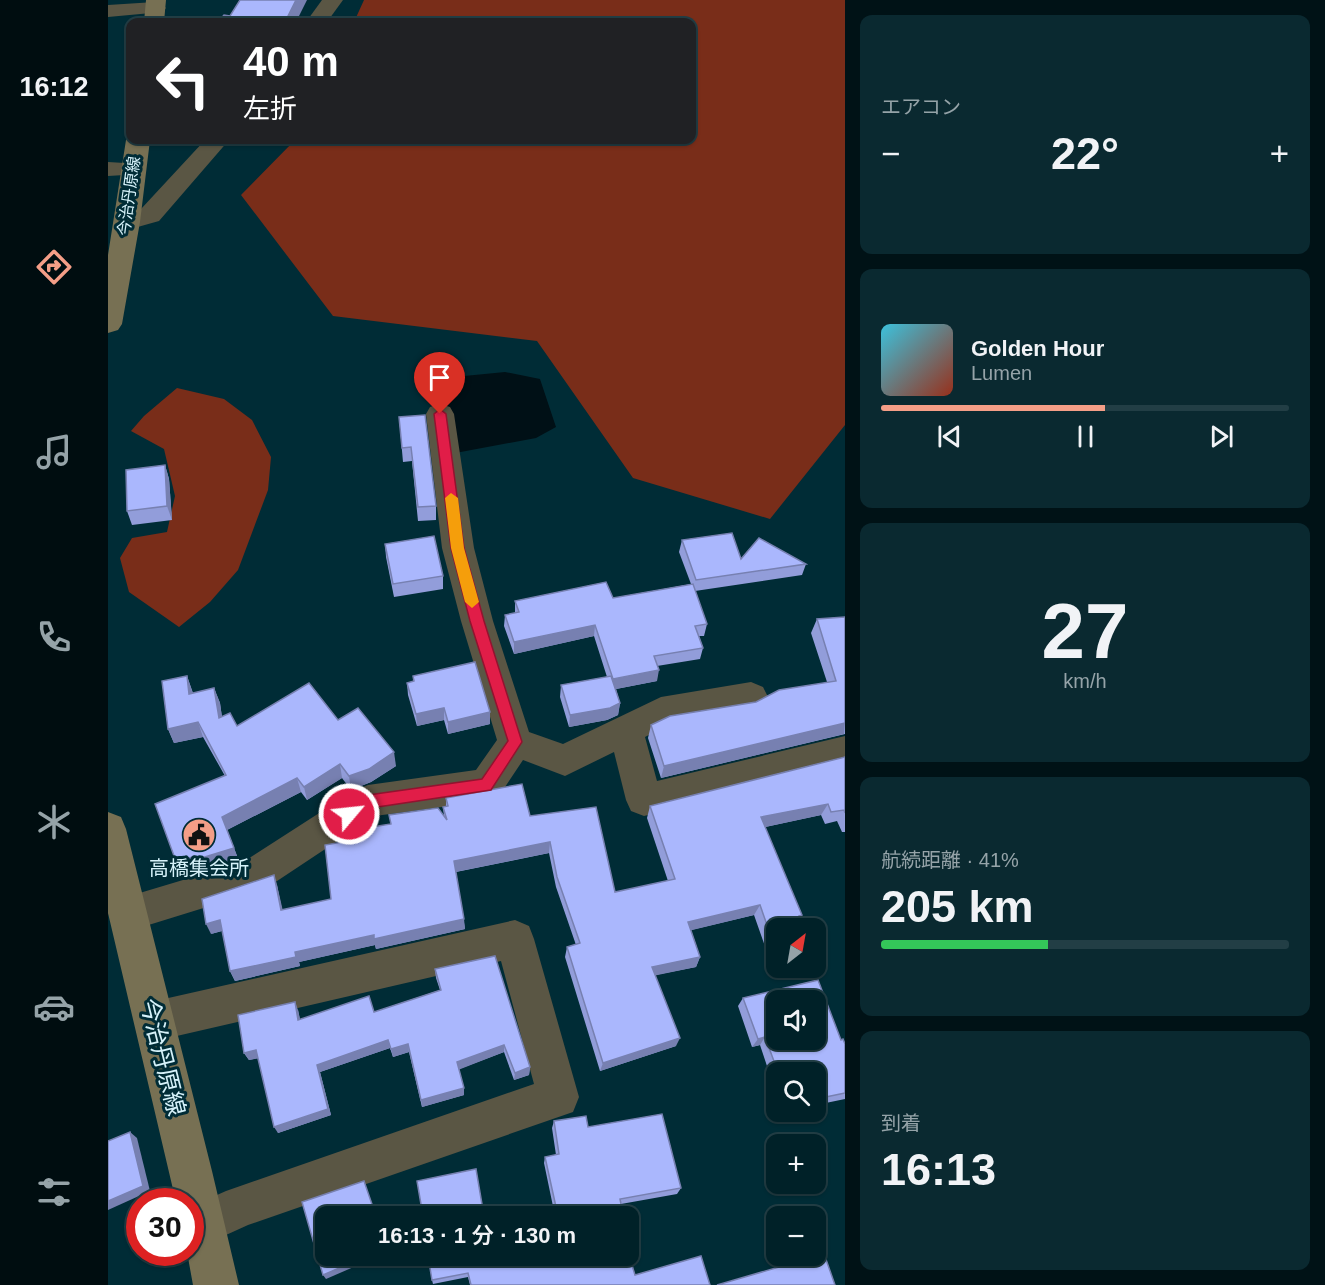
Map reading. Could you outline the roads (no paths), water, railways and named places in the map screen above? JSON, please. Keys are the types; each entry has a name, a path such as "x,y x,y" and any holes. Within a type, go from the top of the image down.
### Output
{"main road":[{"name":"今治丹原線","path":"108,324 127,222 120,169 136,144"},
{"name":"今治丹原線","path":"108,829 126,914 196,1188"},
{"name":"今治丹原線","path":"204,1223 216,1285"}],"street":[{"path":"319,18 333,0"},
{"path":"108,11 155,10"},
{"path":"127,222 150,215 213,144"},
{"path":"440,414 458,548 477,621 515,742"},
{"path":"515,742 565,760 661,712 751,697"},
{"path":"626,730 644,800 845,751"},
{"path":"126,914 252,878 368,801 486,785 515,742"},
{"path":"155,1021 515,939 558,1097 241,1206 204,1223"}],"place":[{"name":"高橋集会所","path":"199,835"}]}
